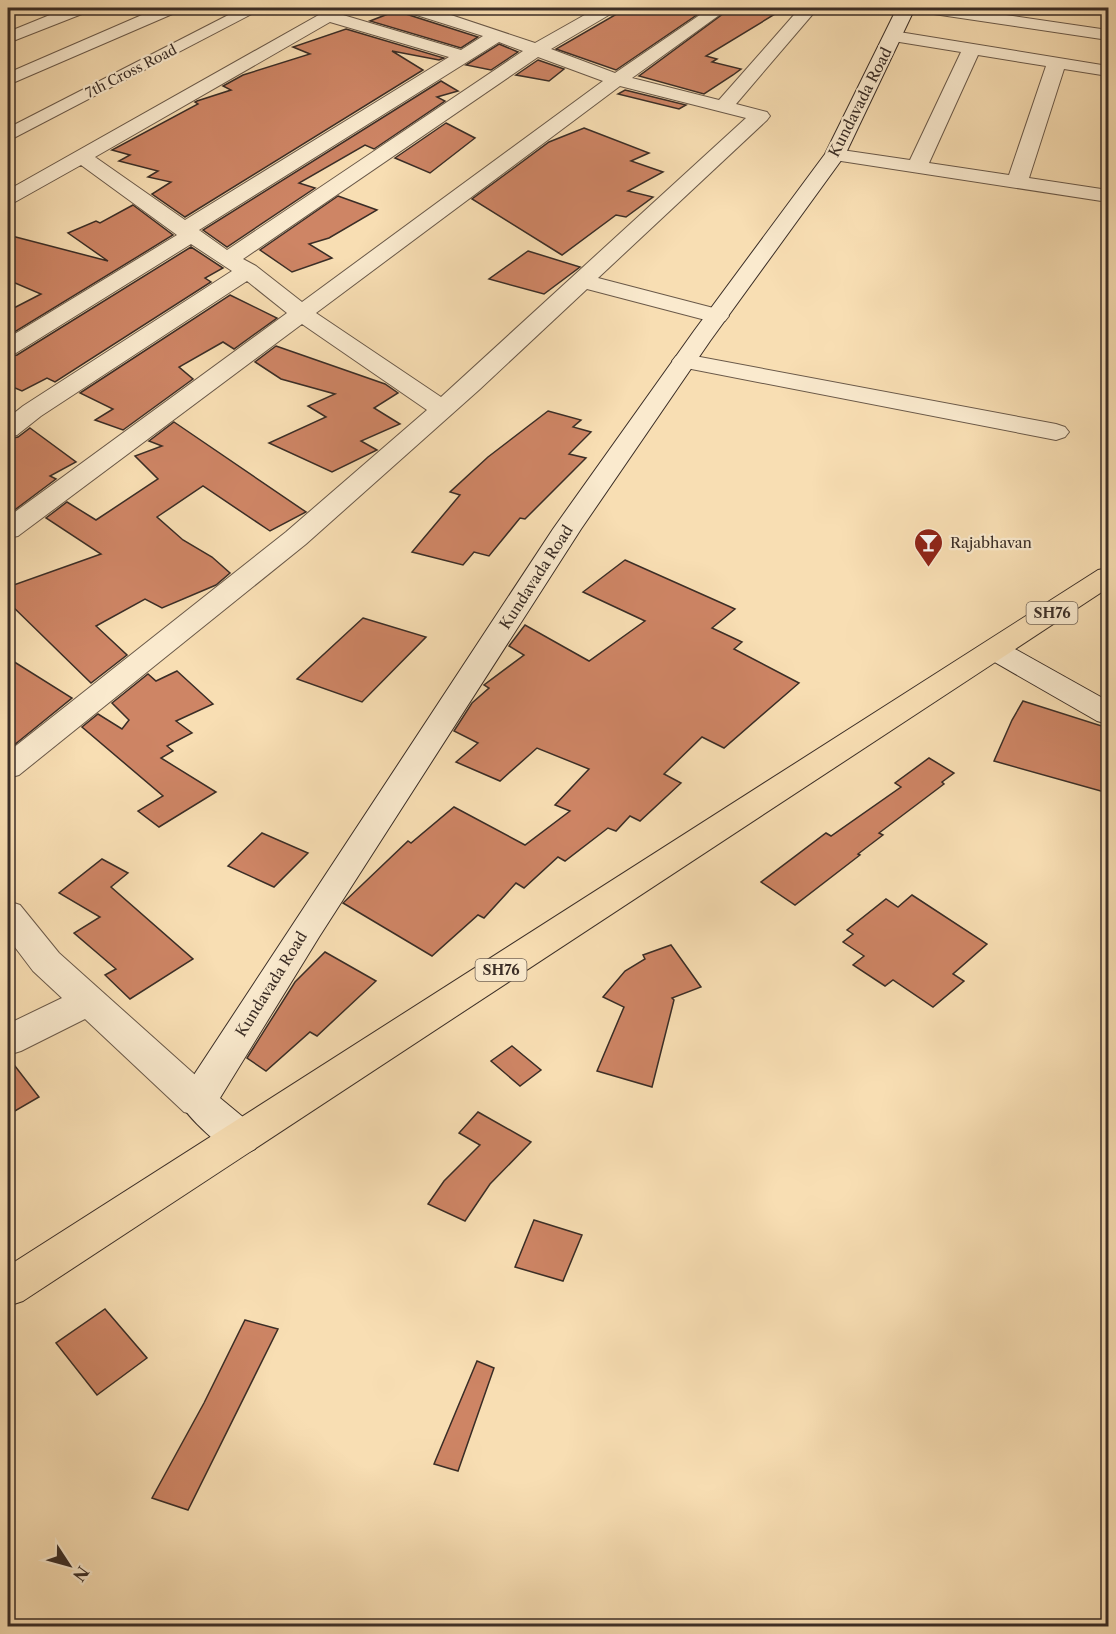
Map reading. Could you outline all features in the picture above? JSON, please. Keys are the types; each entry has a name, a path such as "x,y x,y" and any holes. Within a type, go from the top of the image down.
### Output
{"main road":[{"name":"SH76","path":"8,1288 1108,576"}],"street":[{"path":"8,38 81,8"},
{"path":"8,80 171,8"},
{"name":"7th Cross Road","path":"8,135 254,8"},
{"path":"8,768 296,538 442,409 760,116 617,80 468,24 413,8"},
{"path":"8,430 536,50 608,8"},
{"path":"8,530 617,80 721,8"},
{"path":"723,107 809,8"},
{"name":"Kundavada Road","path":"198,1101 313,918 567,529 684,362 835,155 906,8"},
{"path":"927,8 1108,35"},
{"path":"8,198 336,12 464,56"},
{"path":"468,24 488,13"},
{"path":"8,348 497,35"},
{"path":"893,36 1108,70"},
{"path":"917,167 972,48"},
{"path":"1017,182 1057,62"},
{"path":"835,155 1108,196"},
{"path":"81,156 301,313 442,409"},
{"path":"580,280 717,316"},
{"path":"684,362 1056,432"},
{"path":"995,650 1108,714"},
{"path":"8,914 46,962 241,1138"},
{"path":"8,1041 88,1001"}],"building":[{"path":"627,8 707,8 616,70 556,49"},
{"path":"731,8 785,8 706,56 717,59 712,62 741,69 733,75 704,94 639,76"},
{"path":"401,9 406,14 478,37 461,48 370,21"},
{"path":"346,29 444,58 439,60 392,51 423,70 185,217 152,194 171,182 148,177 158,171 119,161 130,155 112,150 198,104 195,102 231,90 223,86 243,75 310,54 293,47"},
{"path":"499,44 518,52 491,70 466,65"},
{"path":"538,60 564,69 549,81 516,75"},
{"path":"441,81 458,91 437,97 445,101 374,149 365,145 299,183 315,188 227,247 203,230"},
{"path":"625,90 686,105 679,109 618,94"},
{"path":"446,123 475,138 430,173 395,158"},
{"path":"584,128 649,153 631,161 663,172 628,191 653,197 626,217 616,215 562,255 472,199 549,142"},
{"path":"338,196 377,210 329,238 309,244 332,258 292,272 260,250"},
{"path":"133,205 173,235 8,336 8,311 41,294 8,280 8,235 108,261 68,233 96,221 100,223"},
{"path":"191,247 223,268 205,278 211,282 55,382 47,378 22,391 8,385 8,357 17,355"},
{"path":"528,251 580,267 544,294 489,279"},
{"path":"230,295 277,318 234,349 223,342 179,367 193,379 123,430 95,420 113,409 80,393"},
{"path":"276,346 385,384 398,393 374,408 400,424 361,441 377,450 332,472 269,443 326,417 308,406 335,394 281,379 255,362"},
{"path":"548,411 581,420 573,427 591,432 569,454 586,458 525,519 520,518 489,556 474,552 463,565 412,552 460,495 450,492 488,457"},
{"path":"174,422 306,512 270,531 203,486 157,517 183,540 212,557 230,573 216,585 162,608 145,599 96,626 127,655 91,683 8,602 8,587 101,554 46,518 67,502 96,520 158,479 135,456 162,446 149,441"},
{"path":"30,428 76,462 50,476 56,479 8,515 8,439 18,437"},
{"path":"625,560 735,609 712,628 742,642 734,649 799,683 724,748 702,737 664,774 681,783 640,821 630,816 616,831 608,828 565,861 558,857 524,888 516,883 484,918 478,915 432,956 343,903 408,841 411,843 454,807 525,845 570,811 555,805 589,769 537,748 500,781 456,762 478,743 454,731 472,703 489,688 484,685 524,655 509,646 525,625 589,661 645,621 583,592"},
{"path":"363,618 426,637 362,702 297,679"},
{"path":"8,658 72,698 8,750"},
{"path":"177,671 213,704 176,721 192,733 167,746 173,751 161,758 216,792 159,827 138,811 163,796 82,727 98,714 122,729 129,720 112,703 148,674 156,681"},
{"path":"1023,701 1108,728 1108,793 994,761"},
{"path":"929,758 954,773 942,782 944,784 879,833 883,835 858,854 860,855 795,905 761,882 826,833 831,836 901,787 895,783"},
{"path":"262,833 308,853 274,887 228,866"},
{"path":"102,859 128,873 111,887 193,959 130,999 105,975 116,969 74,933 100,917 59,893"},
{"path":"912,895 987,944 953,974 964,981 933,1007 893,980 885,986 853,965 864,956 843,942 853,934 847,930 886,899 898,907"},
{"path":"671,945 701,987 672,998 674,1000 652,1087 597,1071 624,1007 603,997 625,971 645,959 643,955"},
{"path":"325,952 376,981 317,1036 310,1032 266,1071 247,1058 295,982"},
{"path":"512,1046 541,1070 520,1086 491,1061"},
{"path":"8,1057 39,1097 8,1115"},
{"path":"478,1112 531,1142 490,1184 465,1221 428,1204 444,1181 480,1145 459,1133"},
{"path":"534,1220 582,1235 563,1281 515,1267"},
{"path":"105,1309 147,1358 97,1395 56,1343"},
{"path":"245,1320 278,1329 188,1510 152,1498 204,1403"},
{"path":"477,1361 494,1368 458,1471 434,1464"}],"place":[{"name":"Rajabhavan","path":"929,568"}]}
